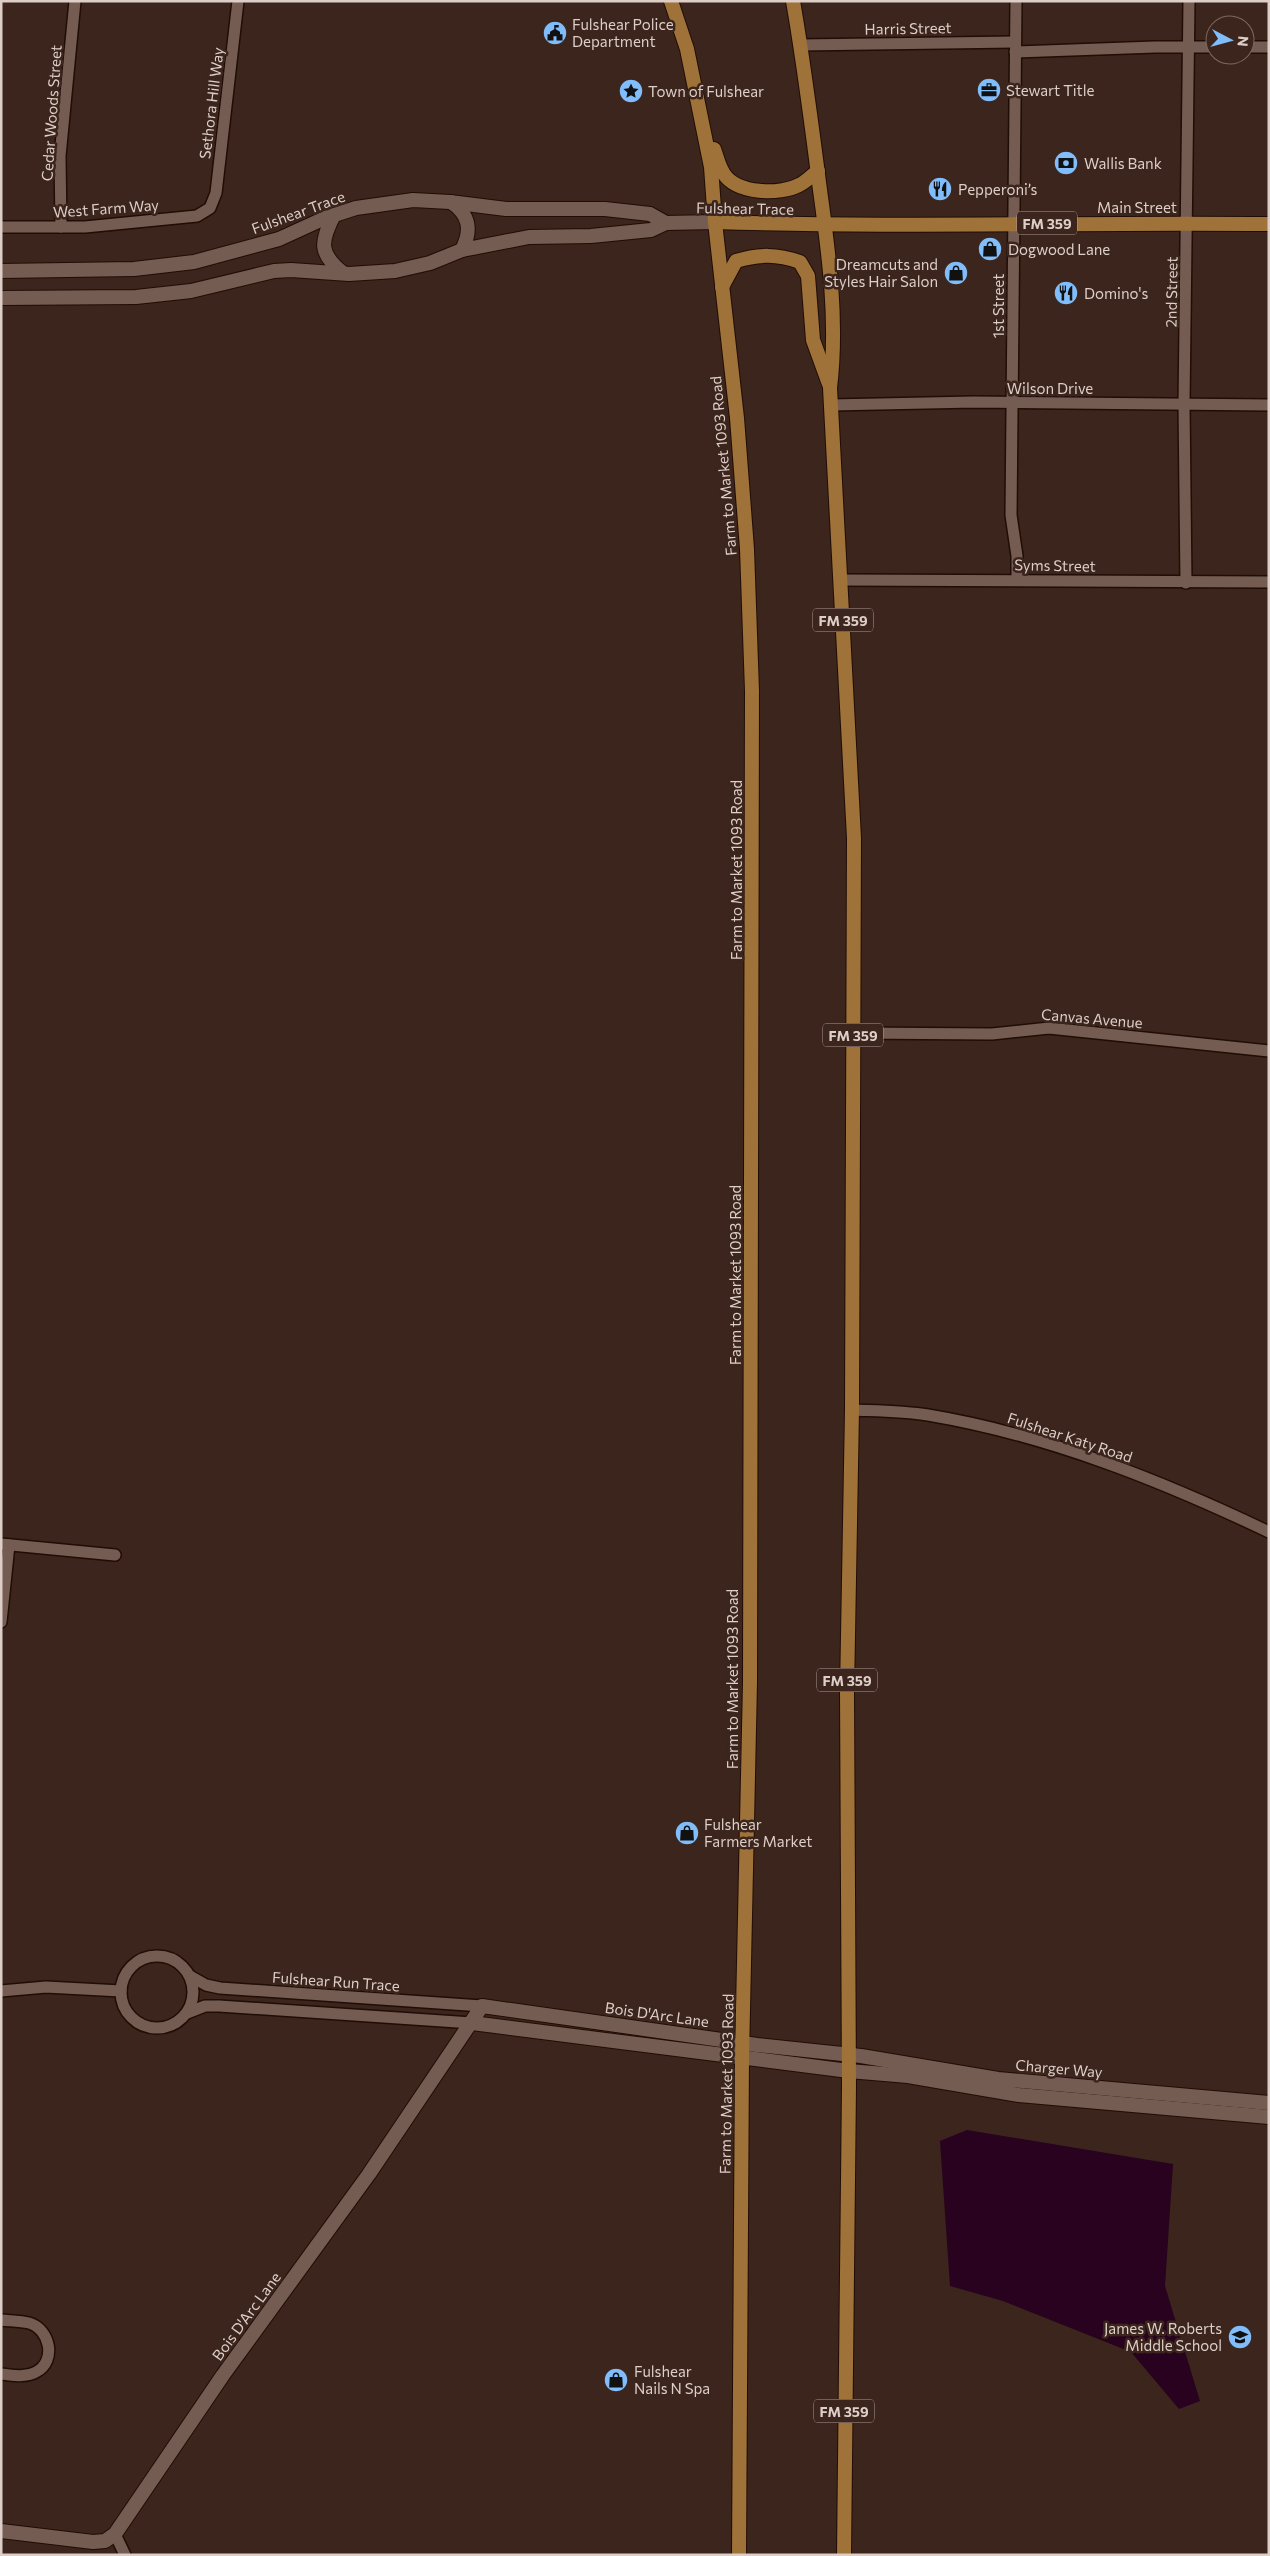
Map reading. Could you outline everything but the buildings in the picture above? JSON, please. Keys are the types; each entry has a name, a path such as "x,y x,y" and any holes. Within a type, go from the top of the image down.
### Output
{"main road":[{"name":"Farm to Market 1093 Road","path":"671,1 687,49 711,167 715,222 737,418 747,549 752,691 750,1682 742,2043 739,2555"},
{"path":"793,1 825,226"},
{"path":"702,120 724,174 734,184 746,190 785,190 800,185 818,171"},
{"name":"Fulshear Trace","path":"715,222 825,226"},
{"name":"Main Street","path":"825,226 1013,223 1269,224"},
{"name":"FM 359","path":"825,226 834,352 830,388 854,838 852,1410 847,1692 849,2071 844,2555"},
{"path":"722,287 736,261 758,255 782,256 800,262 808,276 814,340 830,388"}],"street":[{"name":"Cedar Woods Street","path":"61,227 60,156 75,1"},
{"name":"Sethora Hill Way","path":"210,208 216,193 238,1"},
{"name":"1st Street","path":"1016,1 1011,515 1017,556 1016,580"},
{"name":"2nd Street","path":"1186,583 1184,404 1189,1"},
{"name":"Harris Street","path":"800,45 1205,47"},
{"path":"1255,47 1269,47"},
{"name":"Fulshear Trace","path":"1,271 134,269 194,262 279,239 334,215 382,204 413,200 450,202 506,210 605,209 650,214 666,223"},
{"path":"450,202 462,210 467,217 468,238 462,250"},
{"name":"West Farm Way","path":"1,227 85,227 197,216 210,208"},
{"path":"334,215 325,232 324,247 328,262 343,273"},
{"name":"Fulshear Trace","path":"1,298 156,296 220,286 274,271 343,273 395,271 430,263 462,250 529,237 591,236 650,230 666,223 715,222"},
{"name":"Wilson Drive","path":"831,405 1012,402 1269,405"},
{"name":"Syms Street","path":"840,580 1269,582"},
{"name":"Canvas Avenue","path":"853,1033 992,1034 1049,1028 1269,1051"},
{"name":"Fulshear Katy Road","path":"852,1410 926,1414 999,1429 1066,1449 1194,1496 1269,1532"},
{"path":"1,1622 5,1544 114,1555"},
{"path":"188,2013 194,1995 190,1976 183,1966 173,1959 162,1956 150,1956 138,1961 129,1969 123,1980 121,1992 126,2011 141,2025 156,2028 172,2026 188,2013 205,2006 219,2006 472,2023 849,2071"},
{"name":"Fulshear Run Trace","path":"190,1976 206,1985 220,1988 482,2006"},
{"path":"1,1991 46,1987 121,1992"},
{"name":"Bois D'Arc Lane","path":"115,2534 223,2375 368,2174 482,2006 742,2043 848,2055"},
{"name":"Charger Way","path":"848,2055 1023,2082 1269,2103"},
{"name":"Charger Way","path":"849,2071 908,2076 1019,2095 1269,2117"},
{"path":"1,2320 29,2323 40,2330 48,2340 49,2350 46,2362 37,2372 24,2376 1,2374"},
{"path":"1,2531 93,2542 105,2541 115,2534 125,2555"}],"shaded area":[{"path":"967,2130 1173,2164 1165,2286 1200,2401 1179,2409 1131,2352 1003,2301 950,2286 940,2141"}],"place":[{"name":"Fulshear Police Department","path":"555,33"},
{"name":"Stewart Title","path":"989,90"},
{"name":"Town of Fulshear","path":"631,91"},
{"name":"Wallis Bank","path":"1066,163"},
{"name":"Pepperoni’s","path":"940,189"},
{"name":"Dogwood Lane","path":"990,249"},
{"name":"Dreamcuts and Styles Hair Salon","path":"956,273"},
{"name":"Domino's","path":"1066,293"},
{"name":"Fulshear Farmers Market","path":"687,1833"},
{"name":"James W. Roberts Middle School","path":"1240,2337"},
{"name":"Fulshear Nails N Spa","path":"616,2380"}]}
